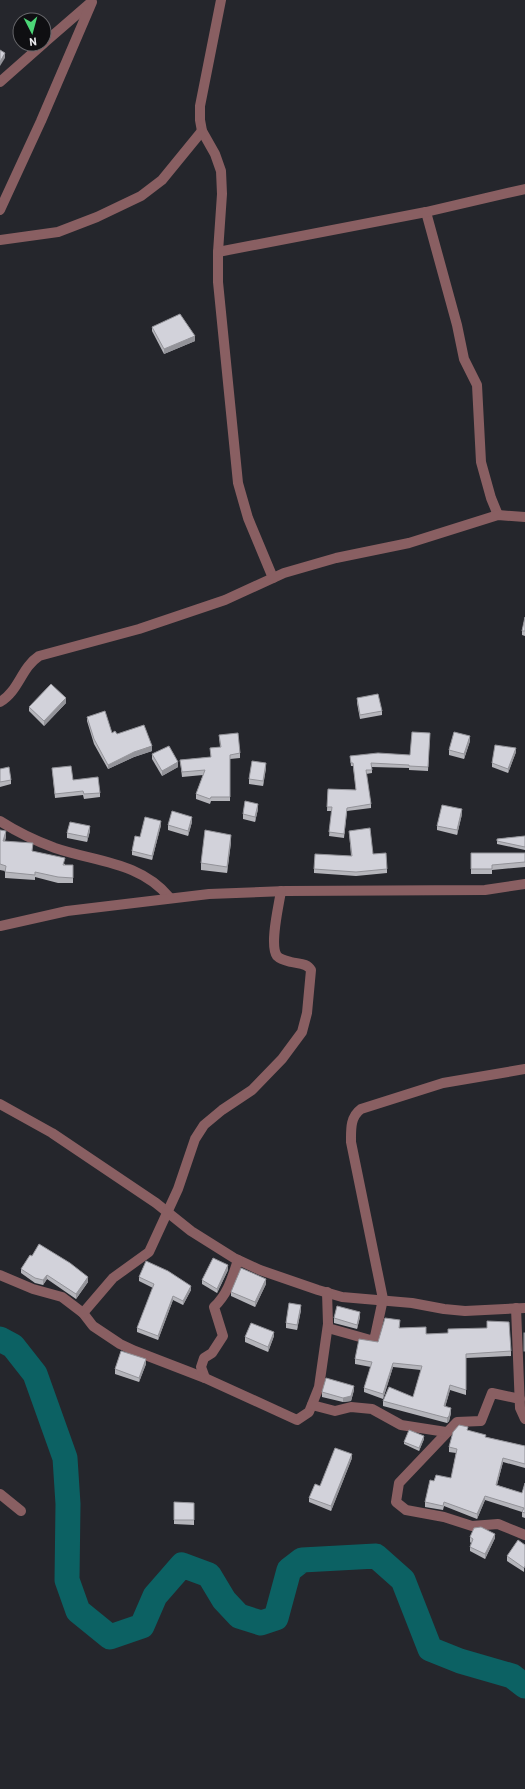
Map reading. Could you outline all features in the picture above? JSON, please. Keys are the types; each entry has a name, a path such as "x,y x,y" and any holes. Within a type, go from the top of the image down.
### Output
{"street":[{"path":"221,0 200,106 200,120 202,131 215,154 221,171 222,194 218,252 218,282 238,483 248,518 272,578"},
{"path":"52,36 92,1"},
{"path":"0,210 41,122 92,1"},
{"path":"0,82 34,52"},
{"path":"0,240 58,232 97,217 141,196 162,180 202,131"},
{"path":"218,252 426,212 525,189"},
{"path":"426,212 457,325 464,359 477,385 481,462 491,498 498,515"},
{"path":"0,702 16,687 30,662 39,656 139,629 225,600 284,573 336,558 409,543 498,515 525,517"},
{"path":"0,821 14,830 56,848 114,862 146,876 160,886 169,898"},
{"path":"0,926 67,911 209,894 281,891 485,890 525,884"},
{"path":"83,1312 113,1278 149,1252 169,1213 198,1132 212,1117 252,1090 282,1058 302,1032 307,1013 311,970 305,964 283,960 278,956 275,950 274,934 281,891"},
{"path":"328,1328 374,1341 384,1299 351,1142 350,1126 357,1112 361,1109 443,1083 525,1069"},
{"path":"0,1104 52,1132 169,1213 191,1231 238,1260 260,1270 342,1296 384,1299 465,1310 521,1308 520,1408 525,1419"},
{"path":"205,1378 201,1367 204,1358 212,1353 223,1336 214,1307 223,1298 227,1291 238,1260"},
{"path":"0,1275 33,1289 62,1297 83,1312 93,1326 120,1344 205,1378 297,1420 309,1412 319,1387 328,1328 326,1292"},
{"path":"520,1398 492,1394 481,1421 457,1422 399,1482 396,1502 406,1510 444,1517 472,1526 498,1524 525,1535"},
{"path":"312,1405 335,1411 351,1407 372,1409 401,1425 446,1432"},
{"path":"0,1494 21,1511"}],"building":[{"path":"0,50 5,53 0,62"},
{"path":"180,314 195,336 164,349 152,327"},
{"path":"525,617 525,631 522,631"},
{"path":"51,684 66,698 44,721 29,707"},
{"path":"378,694 382,711 360,715 357,698"},
{"path":"105,711 112,733 115,731 117,734 144,725 152,746 134,752 108,765 94,739 87,717"},
{"path":"412,732 430,733 428,767 371,763 372,770 366,770 371,804 347,808 344,834 329,832 332,807 327,807 328,789 356,790 353,763 351,763 350,756 378,753 410,755"},
{"path":"454,732 470,736 464,754 449,750"},
{"path":"238,733 240,753 230,755 230,797 211,797 210,799 196,794 205,770 182,772 180,760 211,757 210,748 221,747 219,735"},
{"path":"495,745 516,748 508,769 492,763"},
{"path":"169,746 178,762 162,771 152,754"},
{"path":"252,761 266,763 263,781 249,779"},
{"path":"71,766 73,780 98,777 100,793 84,794 83,791 55,794 52,768"},
{"path":"9,767 11,780 0,782 0,769"},
{"path":"245,801 258,804 255,817 243,814"},
{"path":"442,805 462,809 457,830 437,826"},
{"path":"172,811 192,817 188,831 168,825"},
{"path":"145,817 161,821 152,856 132,851 135,836 140,837"},
{"path":"70,822 90,826 87,837 67,833"},
{"path":"370,828 373,854 386,853 387,869 356,872 314,869 315,854 352,856 349,831"},
{"path":"0,830 6,831 3,841 33,843 32,851 65,858 63,865 73,865 73,878 58,877 35,872 35,875 5,872 6,866 0,864"},
{"path":"205,830 231,835 227,867 201,863"},
{"path":"525,836 525,847 497,841 497,839"},
{"path":"471,853 525,853 525,862 492,865 492,869 471,869"},
{"path":"39,1244 70,1263 88,1277 76,1294 47,1275 43,1280 35,1278 21,1269 30,1255 32,1256"},
{"path":"213,1258 228,1265 217,1289 202,1280"},
{"path":"146,1261 168,1271 191,1286 183,1301 173,1296 158,1336 137,1328 154,1284 139,1277"},
{"path":"241,1268 266,1279 255,1302 231,1292"},
{"path":"289,1303 301,1305 297,1325 286,1323"},
{"path":"337,1306 360,1312 357,1325 334,1318"},
{"path":"385,1318 400,1320 399,1328 426,1327 426,1334 448,1333 448,1329 487,1328 487,1321 509,1322 511,1351 466,1354 466,1390 450,1385 444,1406 451,1408 447,1418 383,1401 389,1387 413,1397 422,1366 393,1363 383,1394 364,1388 372,1362 355,1359 359,1339 378,1342"},
{"path":"251,1323 274,1332 268,1347 245,1337"},
{"path":"525,1333 525,1351 524,1351"},
{"path":"121,1351 146,1359 139,1378 115,1369"},
{"path":"326,1378 354,1386 351,1396 343,1398 322,1392"},
{"path":"459,1425 468,1427 467,1430 486,1435 485,1437 525,1446 525,1464 503,1458 496,1485 522,1493 525,1483 525,1513 522,1512 524,1508 485,1496 477,1514 444,1502 443,1506 425,1502 430,1480 434,1481 436,1475 451,1478 457,1449 449,1447 453,1432"},
{"path":"409,1430 424,1436 419,1448 404,1442"},
{"path":"335,1448 352,1454 331,1506 309,1498 315,1484 320,1486"},
{"path":"174,1502 194,1503 194,1520 174,1520"},
{"path":"481,1527 495,1534 485,1554 470,1547 473,1539 470,1537 474,1528"},
{"path":"518,1540 525,1545 524,1568 507,1556"}],"waterway":[{"path":"0,1339 13,1346 35,1374 65,1458 68,1504 67,1580 78,1611 110,1637 142,1626 155,1596 182,1565 209,1575 224,1600 239,1616 261,1623 276,1618 289,1570 302,1560 376,1556 403,1580 430,1649 460,1661 512,1676 525,1686"}]}
